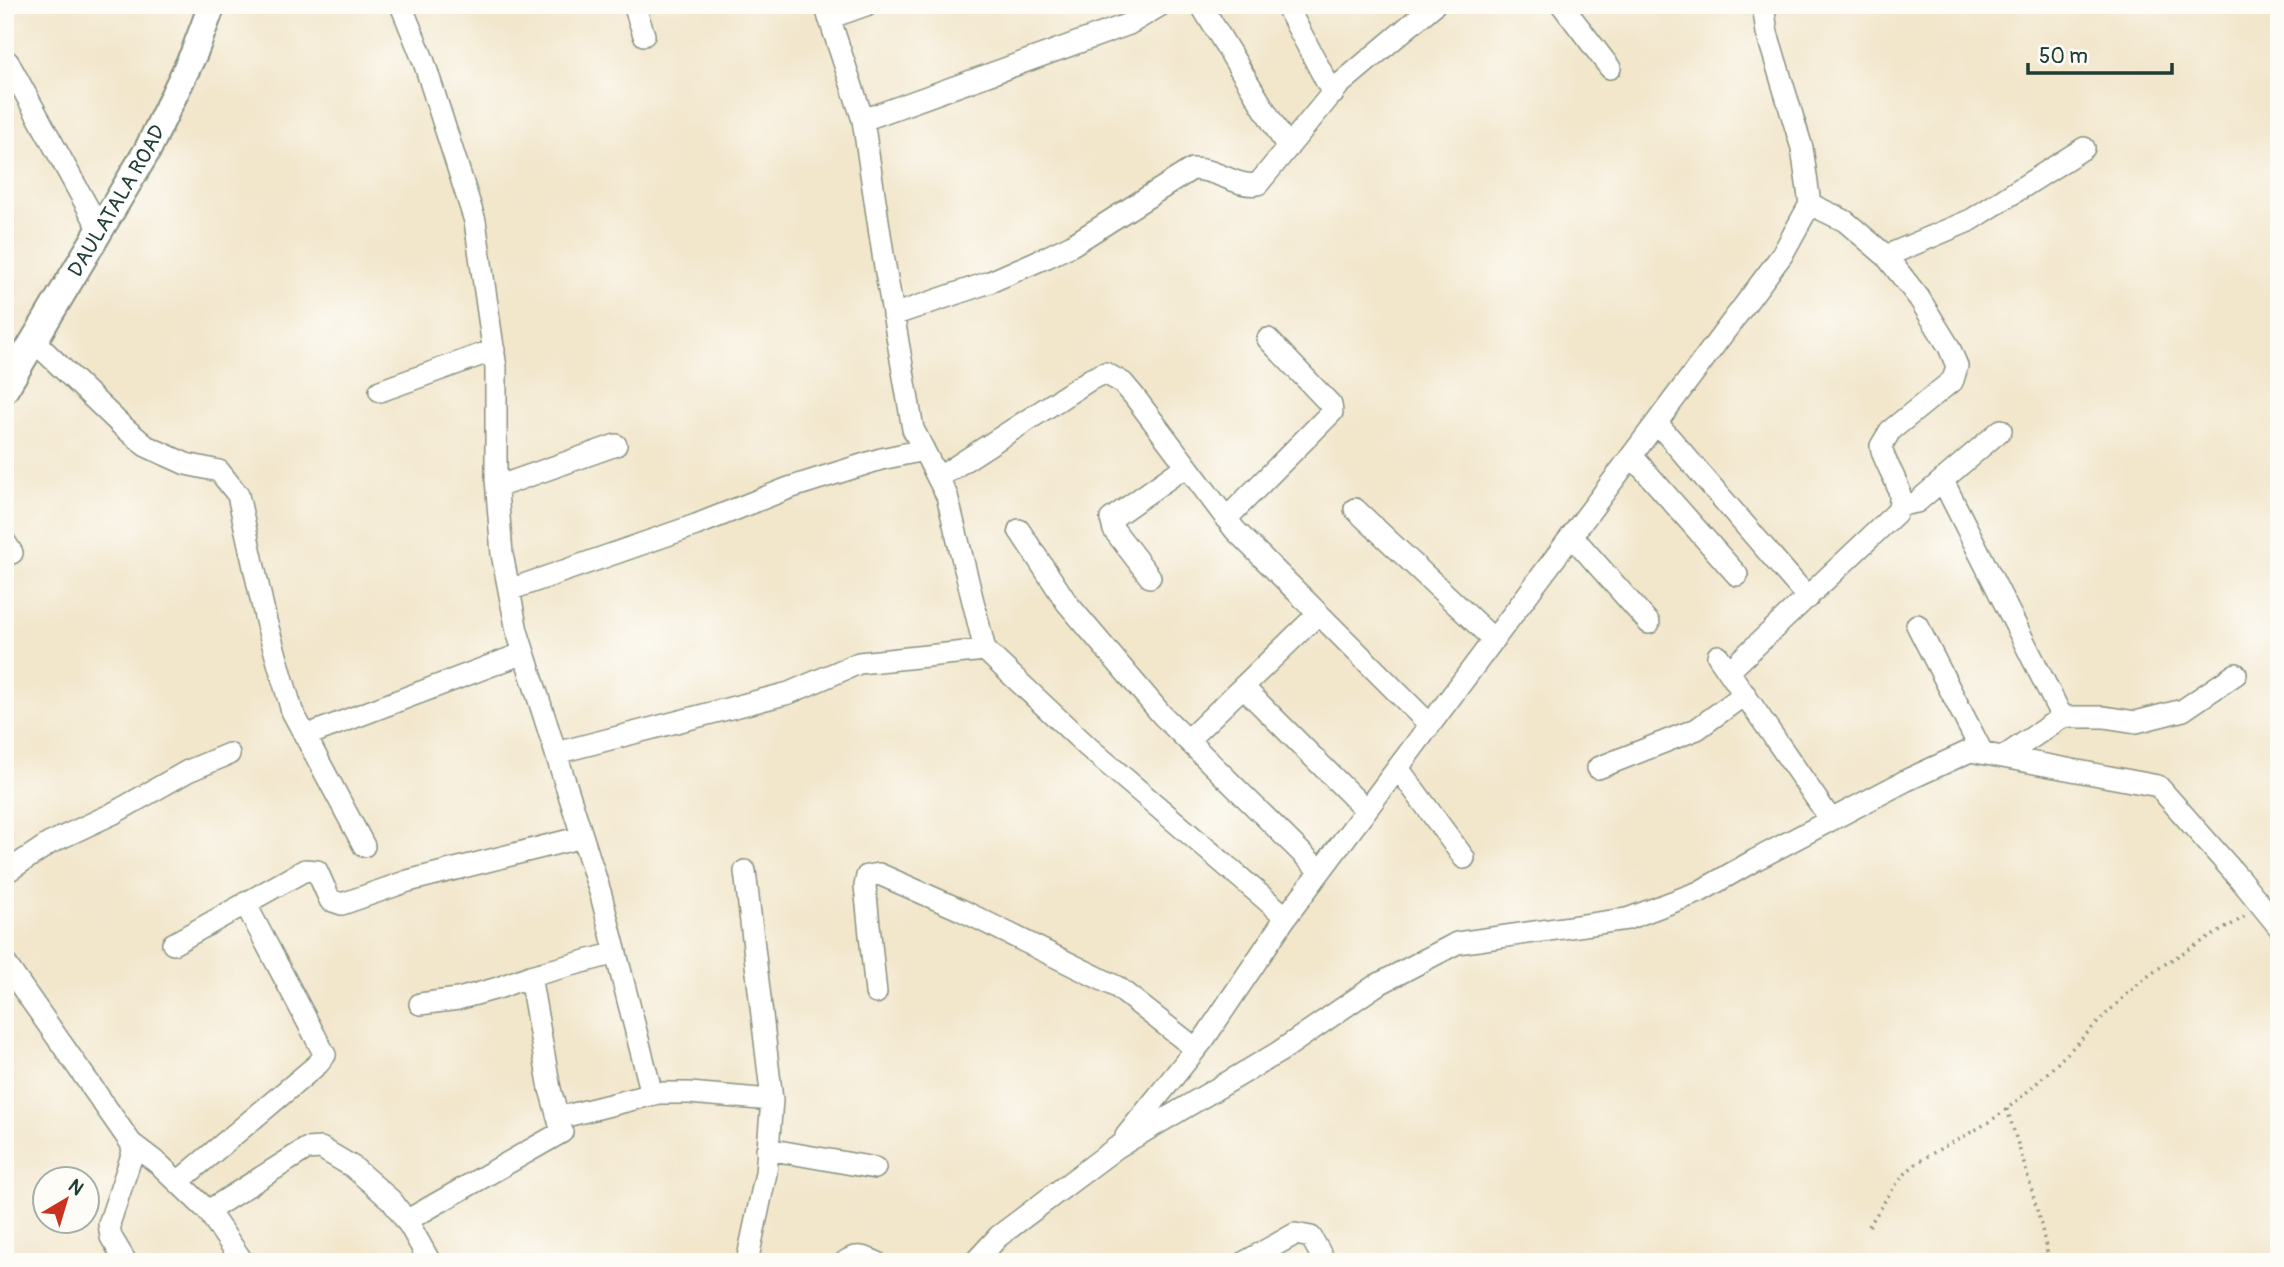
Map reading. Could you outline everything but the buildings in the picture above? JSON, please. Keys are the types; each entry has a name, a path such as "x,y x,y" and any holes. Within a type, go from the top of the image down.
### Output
{"main road":[{"name":"DAULATALA ROAD","path":"5,389 147,151 194,53 211,6"}],"street":[{"path":"401,5 424,62 475,221 496,368 497,487 502,554 517,631 601,895 652,1094"},
{"path":"634,5 644,35"},
{"path":"866,5 827,12 863,120 913,429 951,509 985,650 1088,747 1286,917"},
{"path":"863,120 1124,14 1161,5"},
{"path":"1201,5 1288,148"},
{"path":"1286,5 1333,94"},
{"path":"1562,5 1610,68"},
{"path":"1116,1149 1196,1049 1286,917 1782,255 1810,204 1802,148 1767,33 1764,11 1766,5"},
{"path":"893,315 990,282 1059,251 1192,169 1206,168 1240,182 1258,184 1339,85 1431,6"},
{"path":"8,62 100,230"},
{"path":"1886,256 1971,220 2084,148"},
{"path":"1810,204 1845,221 1886,256 1919,298 1949,347 1957,366 1953,380 1890,431 1881,446 1882,456 1900,489 1901,505 1896,513 1808,598 1723,664 1831,820"},
{"path":"1226,519 1332,412 1331,405 1268,339"},
{"path":"34,341 146,446 186,464 219,471 239,495 270,639 292,711 364,846"},
{"path":"380,391 494,350"},
{"path":"938,478 1091,379 1105,373 1129,389 1235,530 1430,725"},
{"path":"1657,423 1808,598"},
{"path":"1901,505 1917,502 2001,430"},
{"path":"497,487 616,445"},
{"path":"509,590 696,525 789,488 881,459 924,450"},
{"path":"1632,456 1738,575"},
{"path":"1150,577 1114,530 1111,519 1186,466"},
{"path":"1943,481 2062,717"},
{"path":"1355,509 1494,640"},
{"path":"1019,530 1067,603 1162,715 1320,871"},
{"path":"1572,536 1649,623"},
{"path":"1188,740 1318,614"},
{"path":"1917,625 1982,752"},
{"path":"556,753 789,693 859,663 985,650"},
{"path":"305,736 524,653"},
{"path":"2005,756 2062,717 2104,717 2136,722 2183,710 2236,674"},
{"path":"1243,687 1366,810"},
{"path":"1598,768 1697,729 1745,694"},
{"path":"975,1262 999,1236 1116,1149 1279,1052 1376,986 1457,943 1627,919 1699,892 1906,780 1970,751 2158,786 2279,927"},
{"path":"5,873 50,843 112,814 188,771 229,754"},
{"path":"1398,768 1464,858"},
{"path":"173,944 305,870 317,871 330,900 342,904 408,881 582,836"},
{"path":"746,871 772,1100 766,1173 749,1261"},
{"path":"876,993 865,887 867,876 879,874 961,910 1117,987 1196,1049"},
{"path":"178,1182 318,1065 325,1055 245,903"},
{"path":"420,1004 458,999 616,953"},
{"path":"5,963 131,1143 160,1165 208,1211 243,1262"},
{"path":"407,1221 562,1132 550,1089 530,976"},
{"path":"558,1118 652,1094 772,1100"},
{"path":"126,1262 111,1237 109,1224 133,1152 131,1143"},
{"path":"208,1211 306,1149 321,1148 353,1167 392,1201 407,1221 430,1262"},
{"path":"767,1149 875,1168"},
{"path":"1245,1262 1295,1234 1311,1237 1325,1262"},
{"path":"845,1262 858,1255 876,1262"}],"path":[{"path":"1869,1226 1901,1178 1917,1163 2007,1109 2052,1070 2152,973 2262,905"},
{"path":"2007,1109 2035,1201 2049,1262"}]}
